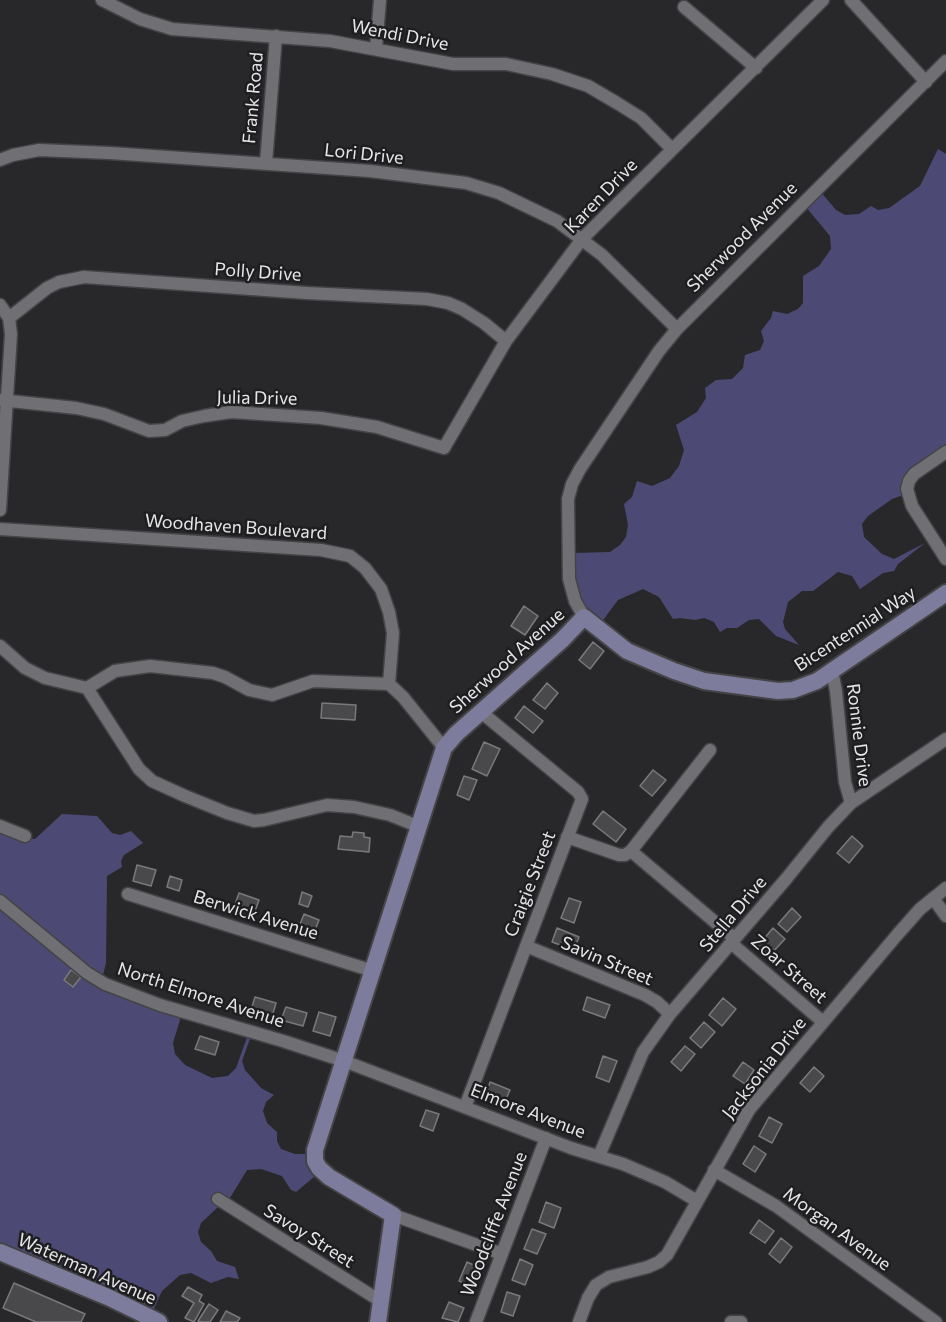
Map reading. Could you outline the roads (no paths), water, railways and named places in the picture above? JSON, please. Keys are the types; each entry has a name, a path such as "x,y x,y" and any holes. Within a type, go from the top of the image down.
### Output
{"street":[{"name":"Wendi Drive","path":"102,0 140,19 172,29 330,41 453,64 506,64 552,74 588,86 641,118 672,149"},
{"path":"376,48 380,0"},
{"name":"Karen Drive","path":"444,448 506,341 582,238 824,0"},
{"path":"851,0 926,82"},
{"path":"684,8 756,68"},
{"name":"Frank Road","path":"266,163 276,36"},
{"name":"Sherwood Avenue","path":"393,1215 338,1184 319,1168 315,1161 315,1150 444,748 456,734 562,640 584,617 574,601 569,579 568,500 572,484 659,351 677,329 946,61"},
{"name":"Lori Drive","path":"0,160 12,155 39,150 370,171 466,183 499,193 557,221 582,238 677,329"},
{"name":"Polly Drive","path":"9,318 47,288 70,278 84,277 427,299 448,303 462,309 506,341"},
{"path":"0,305 9,318 11,334 3,400 0,510"},
{"name":"Julia Drive","path":"3,400 76,408 104,414 149,431 165,430 182,421 231,412 321,418 377,427 444,448"},
{"path":"946,452 914,474 907,489 912,506 946,559"},
{"name":"Woodhaven Boulevard","path":"0,529 321,550 350,556 365,568 381,589 389,612 393,633 389,684"},
{"name":"Bicentennial Way","path":"584,617 627,651 674,671 704,681 778,692 804,687 832,671 946,593"},
{"path":"0,646 25,668 45,678 87,688 139,770 152,781 185,796 254,821 327,805 354,807 390,815 420,827"},
{"path":"87,688 115,671 150,666 213,673 249,690 272,695 313,681 389,684 403,697 444,748"},
{"name":"Ronnie Drive","path":"832,671 845,783 851,803"},
{"name":"Craigie Street","path":"465,1107 582,799 578,792 481,712"},
{"name":"Stella Drive","path":"600,1156 639,1061 652,1037 670,1014 851,803 946,739"},
{"path":"567,837 619,855 632,851 710,750"},
{"path":"0,826 25,836"},
{"name":"Zoar Street","path":"632,851 823,1022"},
{"name":"Jacksonia Drive","path":"579,1322 588,1298 596,1285 609,1277 648,1267 659,1262 667,1254 749,1110 897,935 946,888"},
{"name":"Berwick Avenue","path":"128,894 373,971"},
{"path":"933,898 946,916"},
{"name":"North Elmore Avenue","path":"0,901 87,973 105,984 160,1005 344,1061"},
{"name":"Savin Street","path":"526,946 645,995 670,1014"},
{"name":"Elmore Avenue","path":"344,1061 546,1138 623,1164 665,1182 697,1201"},
{"name":"Woodcliffe Avenue","path":"476,1322 546,1138"},
{"name":"Morgan Avenue","path":"714,1170 776,1206 936,1322"},
{"name":"Savoy Street","path":"218,1199 382,1302"},
{"path":"378,1322 393,1215 502,1254"},
{"name":"Waterman Avenue","path":"0,1252 110,1298 159,1322"},
{"path":"731,1322 741,1322"}]}
